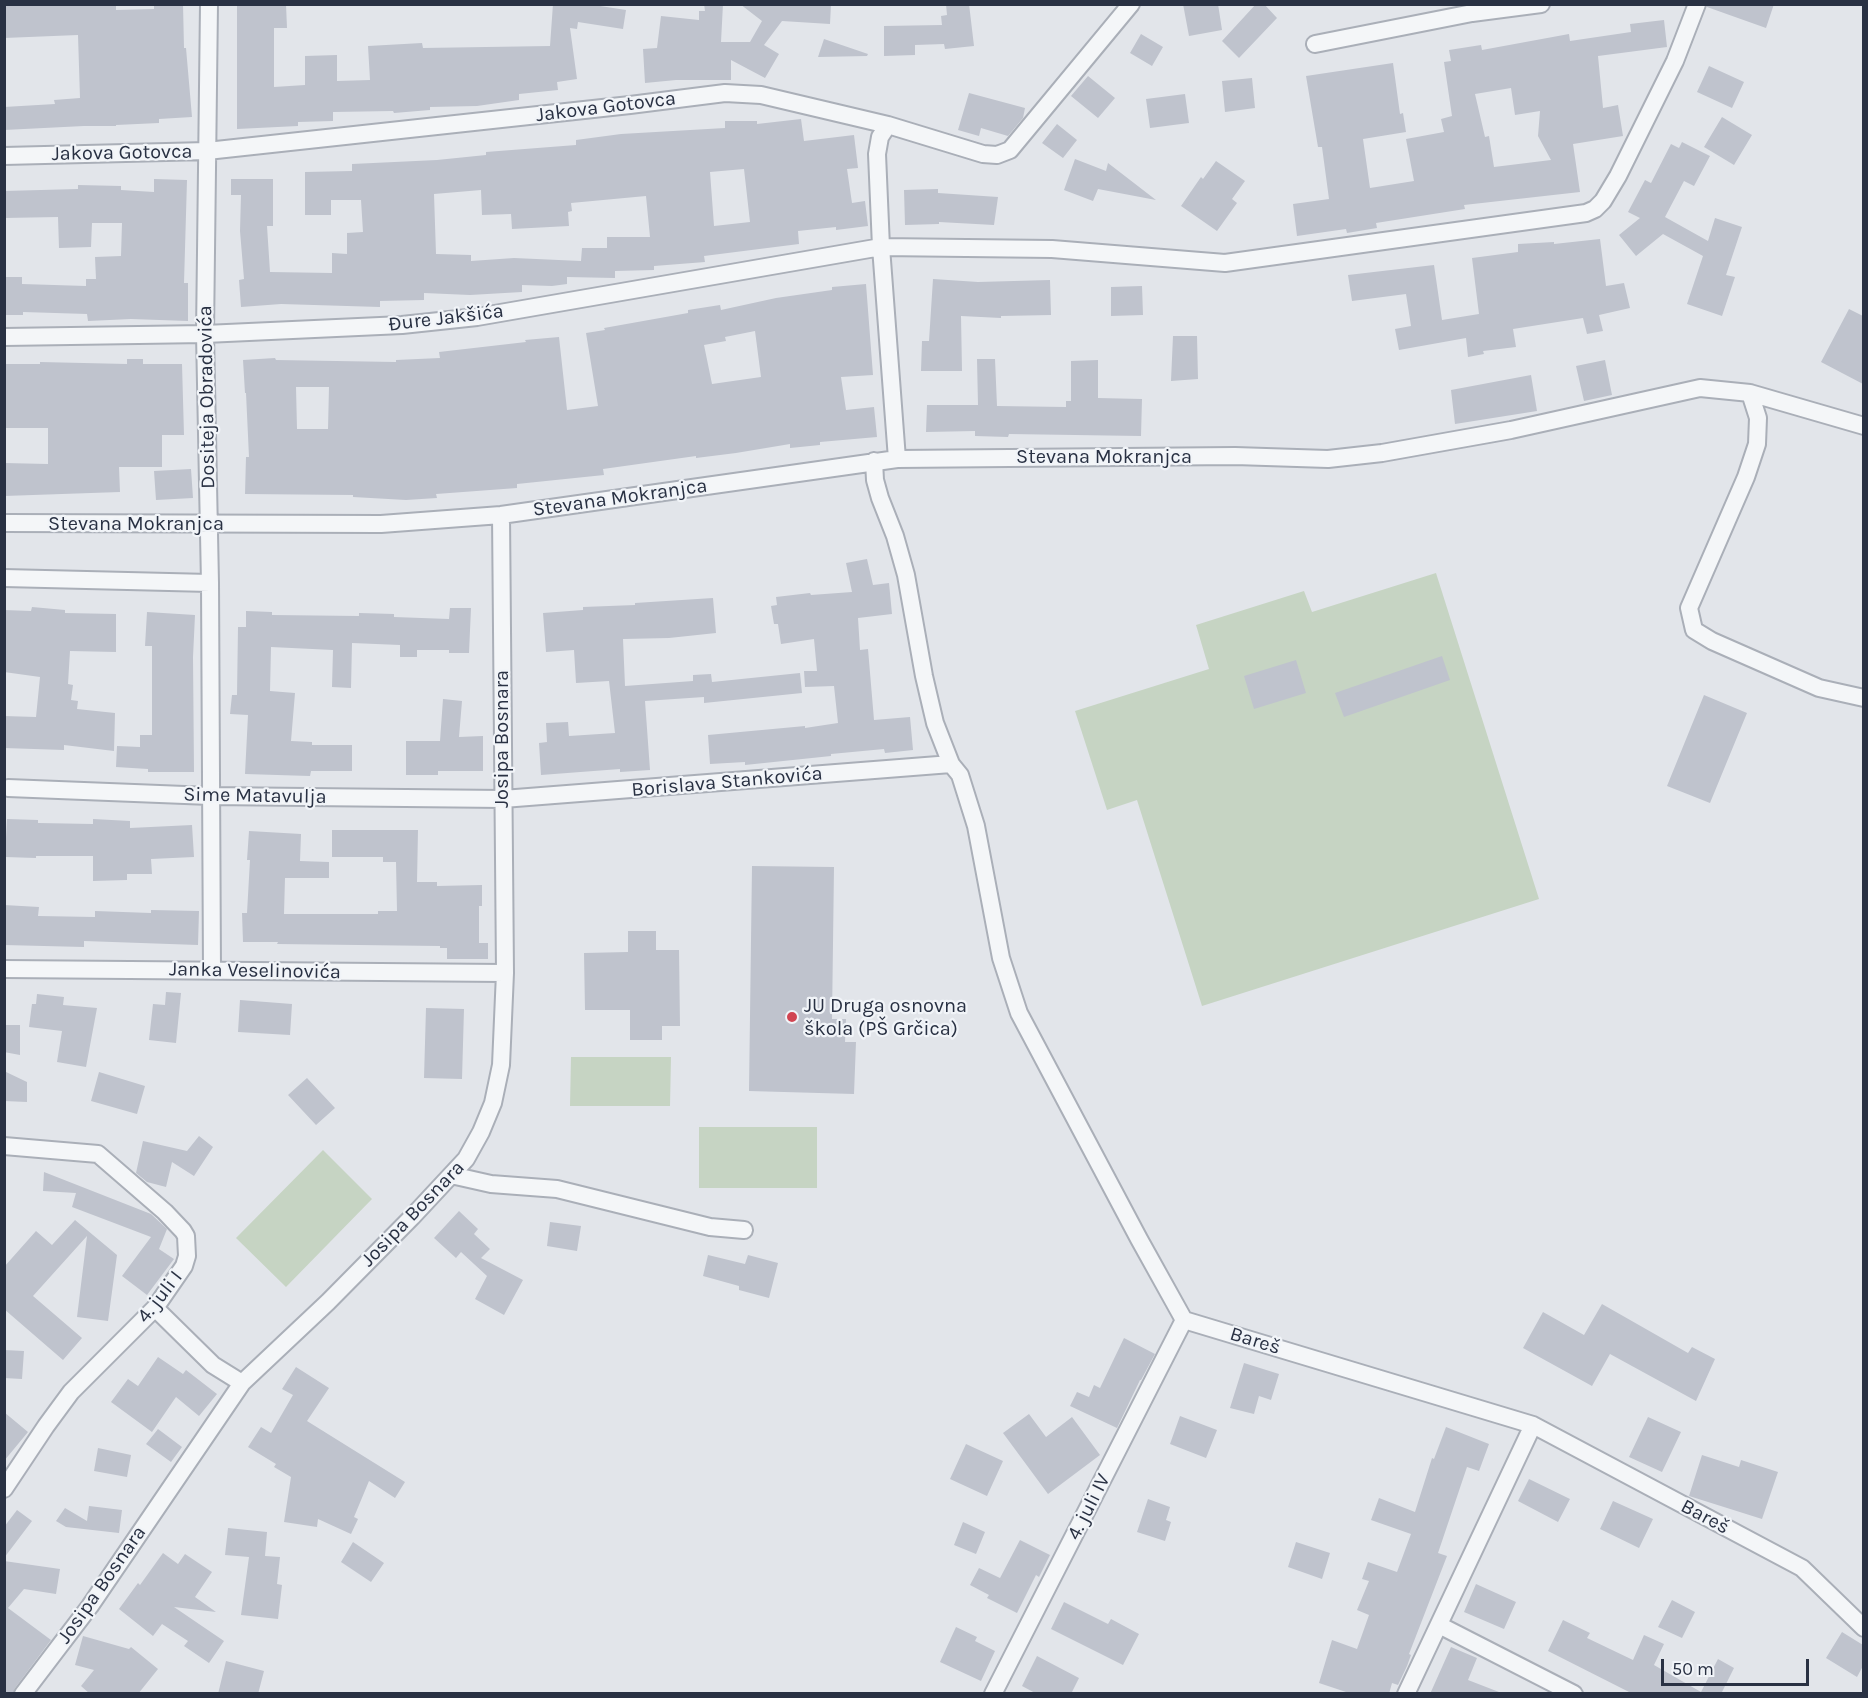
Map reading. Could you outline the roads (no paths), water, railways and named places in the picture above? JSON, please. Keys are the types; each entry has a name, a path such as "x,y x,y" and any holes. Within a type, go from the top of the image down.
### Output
{"street":[{"name":"Dositeja Obradovića","path":"209,4 205,334 210,583 212,970"},
{"name":"Jakova Gotovca","path":"4,156 207,151 618,107 725,93 761,95 888,125 990,155 1004,154 1010,150 1131,4"},
{"path":"1315,45 1470,9 1541,4"},
{"name":"Đure Jakšića","path":"4,338 205,334 402,325 477,317 881,248 1052,249 1225,263 1586,213 1595,209 1603,201 1618,176 1675,61 1697,4"},
{"path":"888,125 880,137 877,154 881,248 897,459"},
{"name":"Stevana Mokranjca","path":"4,523 381,524 501,515 897,459 1235,456 1328,459 1511,430 1700,388 1750,393 1863,426"},
{"path":"1750,393 1758,418 1757,444 1746,477 1689,608 1694,630 1712,641 1819,688 1863,698"},
{"path":"874,461 875,480 880,498 895,536 906,574 924,676 935,723 951,764 960,775 976,826 1001,958 1019,1013 1184,1320"},
{"name":"Josipa Bosnara","path":"23,1694 90,1606 242,1383 328,1302 466,1159 493,1103 501,1065 505,974 501,515"},
{"path":"4,578 210,583"},
{"name":"Borislava Stankovića","path":"503,800 951,764"},
{"name":"Sime Matavulja","path":"8,788 210,796 503,800"},
{"name":"Janka Veselinovića","path":"4,969 505,974"},
{"name":"4. juli I","path":"4,1146 98,1154 165,1212 183,1231 186,1236 187,1250 184,1266 155,1308 71,1392 4,1489"},
{"path":"451,1175 491,1184 557,1190 710,1227 744,1230"},
{"path":"155,1308 213,1365 242,1383"},
{"name":"Bareš","path":"1184,1320 1533,1425 1802,1568 1863,1628"},
{"name":"4. juli IV","path":"993,1694 1184,1320"},
{"path":"1406,1694 1533,1425"},
{"path":"1439,1625 1574,1694"}],"place":[{"name":"JU Druga osnovna škola (PŠ Grčica)","path":"792,1017"}]}
